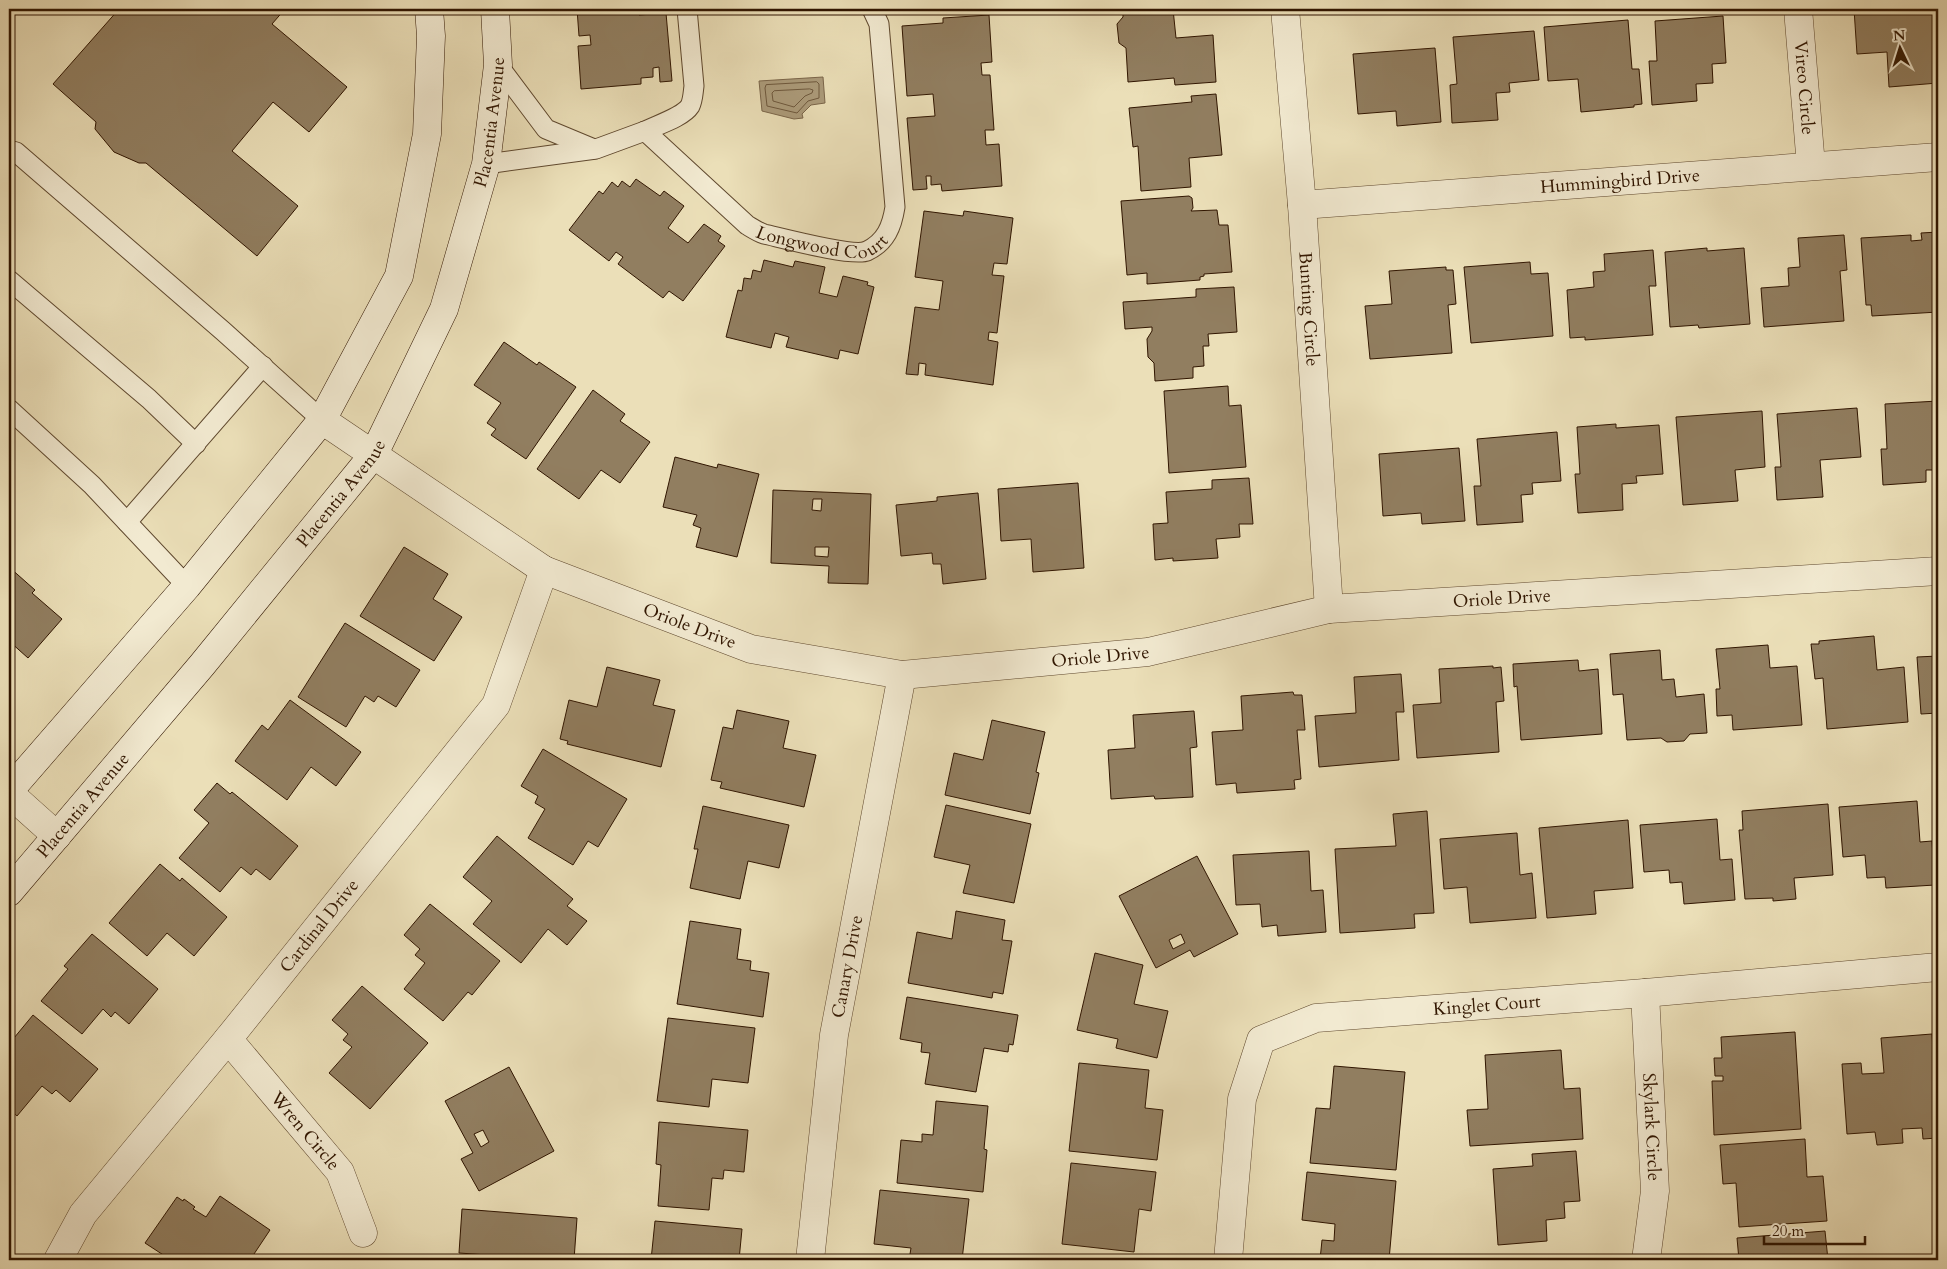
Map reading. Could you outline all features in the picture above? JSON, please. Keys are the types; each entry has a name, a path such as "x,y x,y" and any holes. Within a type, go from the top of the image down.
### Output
{"street":[{"path":"57,836 9,792 187,586 322,420 399,276 427,134 432,36 429,9"},
{"name":"Placentia Avenue","path":"9,892 202,665 374,454 444,309 486,164 498,65 495,9"},
{"name":"Bunting Circle","path":"1285,9 1302,205 1329,609"},
{"name":"Vireo Circle","path":"1798,9 1811,166"},
{"name":"Hummingbird Drive","path":"1302,205 1938,157"},
{"name":"Oriole Drive","path":"322,420 544,570 751,649 902,675 1148,652 1329,609 1938,570"},
{"name":"Cardinal Drive","path":"58,1260 83,1214 228,1039 496,705 544,570"},
{"name":"Canary Drive","path":"810,1260 834,1035 902,675"},
{"name":"Kinglet Court","path":"1228,1260 1242,1099 1261,1040 1316,1018 1645,993 1938,967"},
{"name":"Skylark Circle","path":"1645,993 1655,1191 1646,1260"},
{"name":"Wren Circle","path":"228,1039 340,1172 363,1233"}],"lane":[{"path":"486,164 596,149 645,131 684,113 690,106 694,86 687,9"},
{"name":"Longwood Court","path":"645,131 747,225 762,233 850,252 865,252 886,236 893,222 895,207 879,24 872,9"},
{"path":"498,65 546,129 596,149"},
{"path":"9,150 16,152 264,366 322,420"},
{"path":"9,280 142,393 196,444"},
{"path":"127,522 264,366"},
{"path":"9,409 92,485 187,586"}],"water":[{"path":"823,77 825,103 811,105 802,114 803,118 794,119 762,111 759,81"}],"building":[{"path":"119,9 285,9 272,24 347,87 309,132 273,102 232,151 298,206 257,256 146,163 139,163 114,152 95,129 96,122 53,84"},
{"path":"577,9 638,9 639,15 666,13 672,81 660,82 659,67 653,68 653,77 641,78 641,84 581,89 578,46 591,45 590,35 579,36"},
{"path":"1123,9 1173,9 1176,38 1213,35 1216,82 1175,85 1174,78 1128,82 1126,48 1119,43 1117,24 1123,17"},
{"path":"1854,9 1936,9 1938,83 1889,87 1887,52 1857,54"},
{"path":"989,15 992,62 981,63 982,75 990,75 994,130 985,130 986,145 999,144 1002,186 942,191 941,184 931,185 931,176 926,176 927,189 913,190 907,118 935,116 933,94 907,96 902,26 943,23 943,18"},
{"path":"1723,16 1726,63 1712,64 1713,83 1696,84 1697,101 1652,105 1649,61 1657,61 1655,21"},
{"path":"1628,20 1632,69 1639,69 1642,104 1634,105 1634,107 1581,112 1578,79 1548,81 1544,27"},
{"path":"1534,31 1539,80 1509,83 1510,92 1496,93 1498,120 1452,123 1450,85 1457,84 1453,37"},
{"path":"1435,48 1441,122 1397,126 1396,111 1358,114 1353,54"},
{"path":"1216,94 1222,155 1189,158 1191,187 1141,191 1138,146 1133,147 1129,108 1192,102 1191,96"},
{"path":"636,179 660,196 664,191 684,206 668,228 688,243 704,224 721,236 718,241 725,246 683,301 669,291 663,298 618,264 623,257 616,252 609,261 569,230 599,191 603,194 612,182 618,187 622,181 630,187"},
{"path":"1189,196 1192,198 1193,208 1191,211 1217,210 1219,225 1228,225 1232,272 1204,274 1204,276 1200,277 1200,280 1147,284 1147,273 1127,275 1121,201"},
{"path":"924,211 963,216 964,211 1013,218 1007,264 994,263 992,275 1004,276 997,333 989,332 988,340 998,342 993,385 925,375 926,364 919,363 918,375 906,374 915,307 939,310 943,281 915,277"},
{"path":"1938,232 1938,312 1872,316 1871,305 1866,305 1861,238 1911,235 1911,241 1922,240 1921,233"},
{"path":"1844,235 1847,270 1840,271 1844,321 1764,327 1761,288 1789,286 1788,268 1800,267 1798,238"},
{"path":"1707,248 1707,251 1744,248 1750,324 1699,328 1698,325 1670,327 1665,252"},
{"path":"1653,250 1656,286 1649,286 1653,335 1585,340 1585,337 1570,338 1567,290 1594,287 1593,272 1605,271 1604,254"},
{"path":"764,260 793,267 795,261 825,267 819,293 837,297 843,276 868,282 867,285 874,287 858,354 840,350 838,359 786,347 789,337 775,333 771,348 726,337 738,290 742,291 744,278 751,279 753,270 761,272"},
{"path":"1530,262 1531,274 1548,273 1553,336 1471,343 1464,267"},
{"path":"1446,267 1446,270 1453,270 1456,304 1448,305 1452,353 1370,359 1365,306 1392,304 1389,271"},
{"path":"1234,287 1237,332 1208,334 1209,346 1203,346 1204,366 1193,367 1193,378 1155,381 1154,363 1148,357 1147,339 1152,331 1152,327 1125,329 1123,302 1196,297 1196,289"},
{"path":"504,342 537,365 539,362 576,387 526,459 491,435 496,429 487,423 501,403 474,385"},
{"path":"1228,386 1229,406 1241,405 1246,467 1169,473 1164,391"},
{"path":"593,390 625,414 620,421 650,442 620,483 601,470 579,499 537,469"},
{"path":"1938,401 1938,449 1934,449 1935,470 1926,470 1926,482 1883,485 1881,449 1887,449 1885,404"},
{"path":"1857,408 1861,457 1820,460 1823,497 1777,500 1775,467 1781,467 1777,414"},
{"path":"1762,411 1765,467 1735,470 1738,501 1683,505 1676,417"},
{"path":"1616,424 1616,428 1659,425 1663,474 1636,476 1637,483 1622,484 1623,510 1578,513 1575,474 1580,474 1577,427"},
{"path":"1557,432 1561,481 1532,483 1533,494 1521,495 1523,522 1477,525 1474,486 1481,486 1477,439"},
{"path":"1459,448 1465,521 1422,524 1421,513 1383,516 1379,454"},
{"path":"675,457 717,468 718,464 759,474 737,557 696,547 701,528 693,525 697,515 663,507"},
{"path":"1249,478 1253,524 1239,524 1240,537 1216,539 1218,558 1173,561 1173,558 1155,560 1153,524 1168,523 1166,492 1212,489 1212,480"},
{"path":"1078,483 1084,568 1033,572 1031,539 1001,541 998,489"},
{"path":"773,490 871,494 868,584 828,583 829,566 771,563","holes":["813,499 822,499 821,511 812,510","815,547 829,547 828,557 815,556"]},
{"path":"978,493 986,579 943,584 941,564 933,564 932,553 901,556 896,505 937,501 937,497"},
{"path":"404,547 448,574 433,599 462,617 434,661 360,616"},
{"path":"9,567 35,590 32,593 62,619 28,658 9,641"},
{"path":"345,623 420,670 396,707 378,696 374,702 365,696 346,727 298,697"},
{"path":"1874,636 1877,670 1904,667 1908,722 1827,729 1823,678 1815,679 1811,644 1819,644 1819,641"},
{"path":"1768,645 1770,668 1797,666 1802,725 1733,730 1732,715 1717,716 1716,689 1720,689 1716,649"},
{"path":"1660,650 1662,680 1674,679 1676,697 1704,694 1707,733 1690,734 1684,741 1667,742 1661,738 1627,740 1623,694 1613,695 1610,654"},
{"path":"1938,656 1938,713 1921,714 1917,657"},
{"path":"1578,660 1579,671 1598,669 1602,734 1521,740 1517,686 1514,687 1513,664"},
{"path":"1493,666 1493,668 1501,667 1504,701 1496,702 1499,752 1417,758 1413,705 1441,703 1439,669"},
{"path":"607,667 660,680 653,705 675,710 661,767 567,744 568,741 560,739 569,700 597,707"},
{"path":"1401,674 1404,712 1396,712 1399,760 1319,767 1315,716 1356,713 1354,677"},
{"path":"1293,692 1294,695 1302,695 1305,730 1297,730 1301,779 1294,780 1295,789 1237,793 1236,783 1216,785 1212,732 1243,730 1241,696"},
{"path":"290,700 361,752 336,786 311,767 287,800 235,761 262,725 268,730"},
{"path":"737,710 789,721 783,748 816,755 804,807 720,788 722,782 711,780 723,727 733,729"},
{"path":"1194,711 1197,747 1190,748 1193,797 1155,799 1154,796 1111,799 1108,750 1135,748 1133,715"},
{"path":"992,720 1045,732 1036,772 1039,773 1030,814 945,795 954,753 983,760"},
{"path":"543,749 627,799 598,847 588,841 573,865 528,838 545,809 535,803 538,796 521,786"},
{"path":"217,783 230,794 232,792 298,846 270,880 256,869 251,875 241,867 220,892 179,858 209,823 194,810"},
{"path":"1917,801 1920,842 1932,841 1935,885 1886,888 1885,877 1867,878 1865,855 1843,857 1839,807"},
{"path":"1828,804 1833,875 1794,878 1796,899 1773,901 1773,898 1745,899 1739,830 1743,830 1742,811"},
{"path":"946,805 1031,824 1014,903 963,893 970,865 934,857"},
{"path":"703,806 789,825 779,868 748,861 740,899 690,888 698,849 694,849"},
{"path":"1427,811 1434,913 1414,914 1415,928 1340,933 1335,849 1396,846 1393,814"},
{"path":"1717,819 1720,860 1732,859 1735,900 1684,904 1682,882 1670,883 1669,870 1644,872 1640,825"},
{"path":"1628,820 1633,888 1594,891 1596,914 1547,918 1539,828"},
{"path":"1517,833 1520,875 1532,873 1536,918 1470,923 1467,887 1444,889 1440,839"},
{"path":"497,836 573,899 567,906 587,921 567,945 548,929 521,963 473,924 492,901 463,877"},
{"path":"1309,851 1311,891 1323,890 1326,932 1278,936 1277,925 1262,927 1260,904 1236,905 1233,855"},
{"path":"1197,856 1238,934 1194,957 1190,950 1156,968 1119,896","holes":["1181,934 1185,943 1173,949 1169,940"]},
{"path":"160,864 180,881 182,878 227,917 194,956 167,933 147,956 109,923"},
{"path":"430,904 500,961 472,995 468,992 443,1021 404,989 425,963 415,955 420,949 404,935"},
{"path":"956,911 1005,920 1002,940 1012,941 1003,994 993,992 992,998 908,983 917,932 952,939"},
{"path":"690,921 741,929 737,959 751,961 750,970 769,973 763,1017 677,1004"},
{"path":"92,934 158,989 129,1024 115,1012 111,1017 103,1009 82,1034 41,1001 68,969 64,966"},
{"path":"1095,953 1143,965 1134,1004 1168,1011 1157,1058 1116,1048 1118,1039 1077,1030"},
{"path":"362,986 428,1043 370,1109 329,1073 352,1047 343,1040 348,1034 332,1020"},
{"path":"907,997 1018,1015 1013,1045 1009,1044 1008,1052 984,1048 976,1092 925,1084 930,1053 921,1052 922,1043 900,1039"},
{"path":"33,1015 98,1069 70,1102 56,1090 52,1094 42,1086 17,1116 9,1109 9,1044"},
{"path":"668,1018 755,1028 748,1083 712,1079 709,1107 657,1101"},
{"path":"1795,1032 1801,1129 1714,1135 1712,1081 1723,1081 1723,1076 1715,1076 1714,1058 1722,1058 1721,1037"},
{"path":"1932,1034 1938,1122 1936,1127 1937,1138 1923,1139 1922,1128 1902,1129 1903,1143 1877,1145 1875,1132 1847,1134 1842,1064 1861,1063 1862,1074 1884,1073 1881,1038"},
{"path":"1561,1050 1564,1089 1580,1088 1583,1139 1470,1146 1467,1110 1488,1109 1485,1055"},
{"path":"1079,1063 1149,1070 1145,1108 1163,1110 1157,1160 1069,1151"},
{"path":"1334,1066 1405,1072 1396,1170 1310,1163 1316,1108 1330,1109"},
{"path":"509,1067 554,1151 479,1191 461,1159 473,1153 445,1101","holes":["483,1130 489,1142 481,1147 474,1134"]},
{"path":"936,1101 988,1106 984,1149 987,1150 983,1192 897,1183 901,1140 922,1142 922,1134 933,1135"},
{"path":"659,1122 748,1130 744,1172 724,1170 723,1179 712,1178 709,1210 658,1206 661,1165 656,1164"},
{"path":"1805,1139 1807,1177 1823,1176 1827,1221 1739,1227 1736,1183 1723,1184 1720,1145"},
{"path":"1576,1151 1580,1201 1564,1202 1565,1218 1546,1220 1547,1241 1498,1245 1493,1169 1533,1166 1532,1154"},
{"path":"1071,1163 1156,1172 1151,1211 1139,1209 1134,1252 1062,1244"},
{"path":"1307,1172 1396,1181 1389,1260 1320,1260 1322,1240 1334,1241 1335,1224 1302,1220"},
{"path":"880,1190 969,1199 962,1260 909,1260 911,1248 874,1244"},
{"path":"220,1196 270,1230 250,1260 171,1260 145,1243 177,1197 183,1201 184,1199 195,1207 193,1209 206,1217"},
{"path":"462,1209 577,1218 574,1260 542,1258 542,1260 488,1260 488,1255 459,1253"},
{"path":"655,1221 742,1229 739,1260 651,1260"},
{"path":"1825,1231 1828,1260 1739,1260 1737,1238"},
{"path":"1058,1255 1118,1260 1058,1260"}]}
